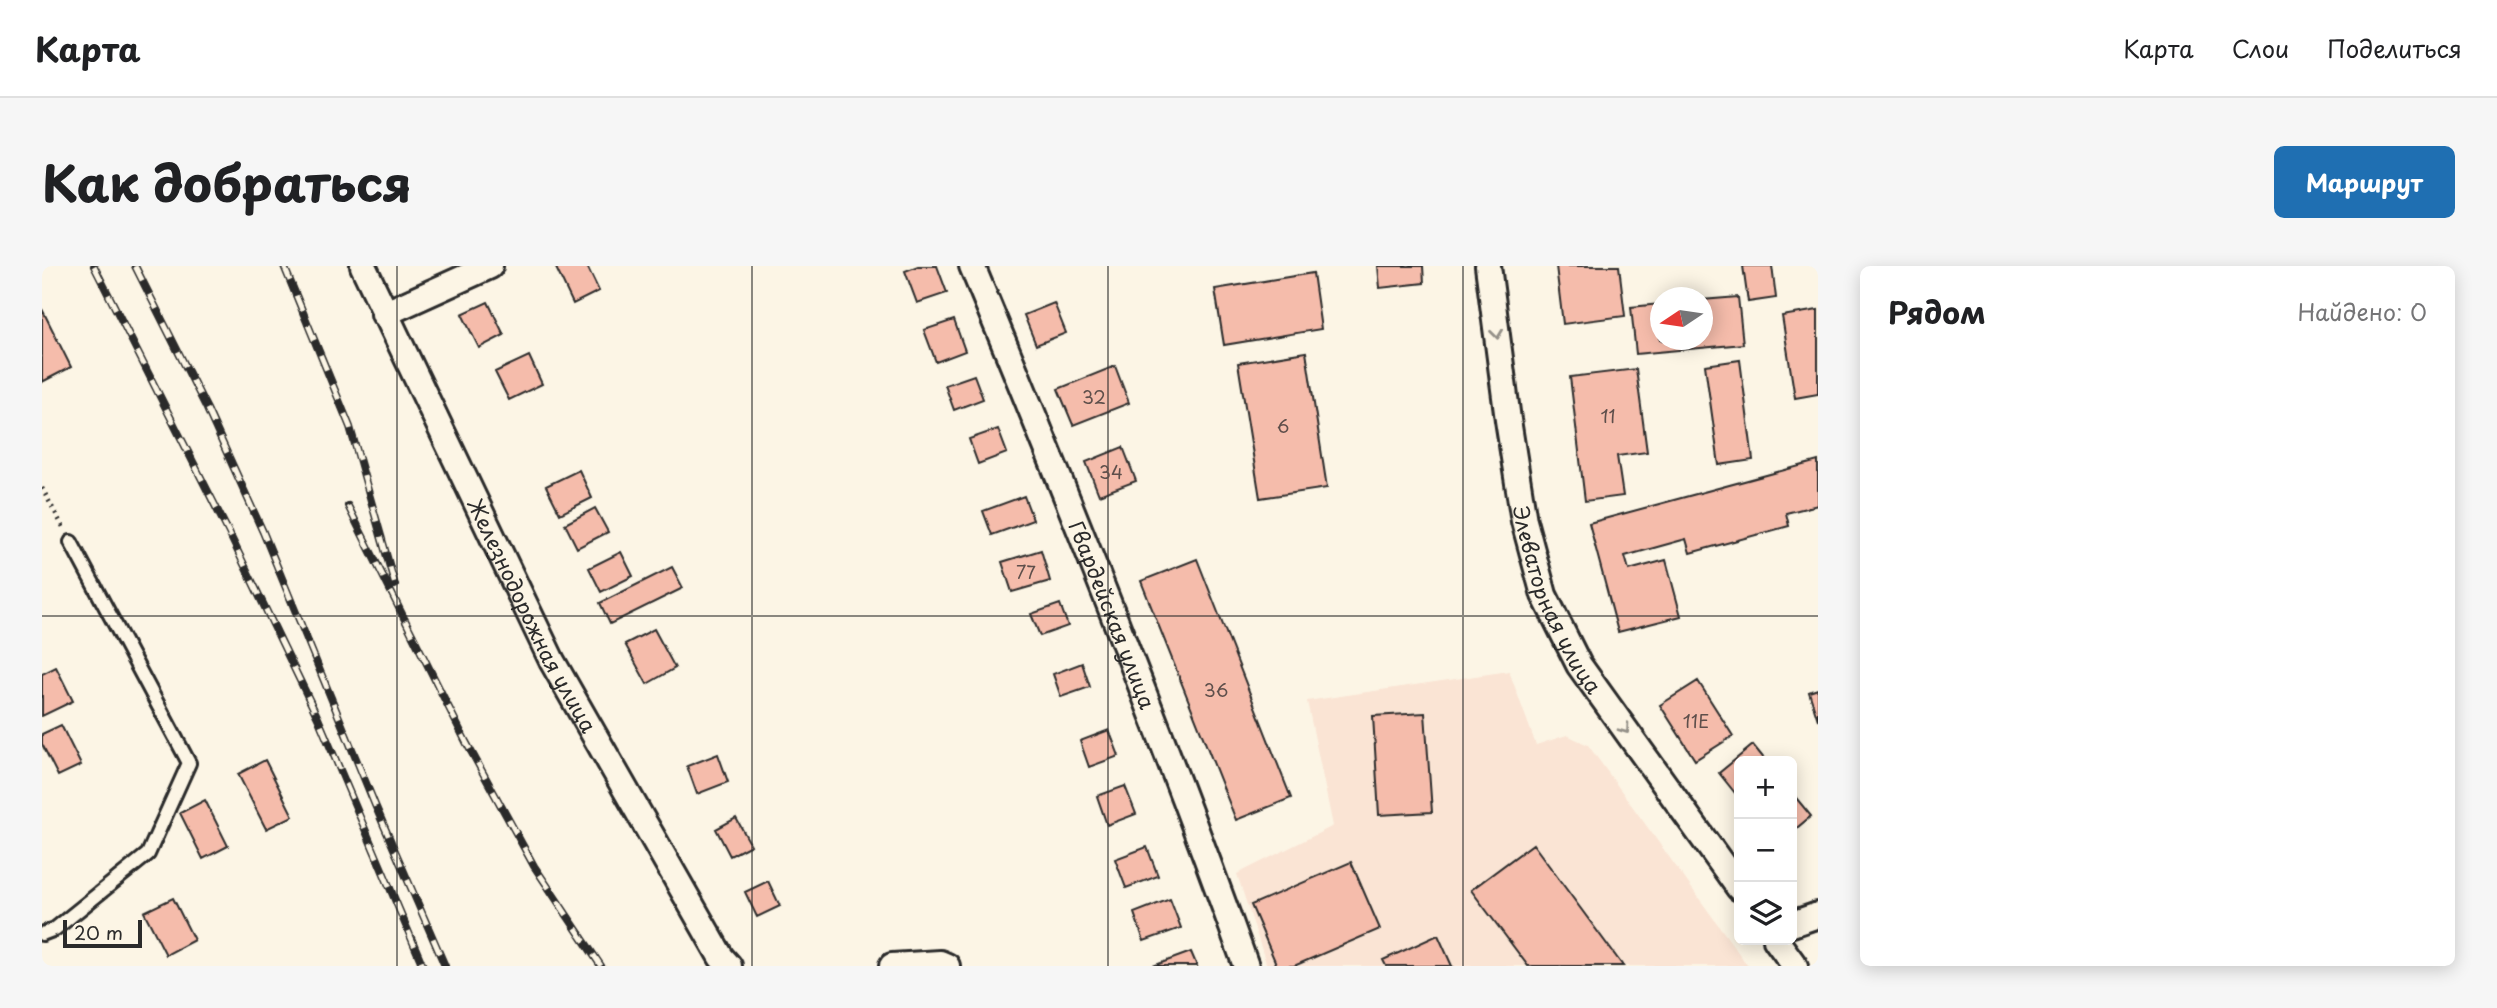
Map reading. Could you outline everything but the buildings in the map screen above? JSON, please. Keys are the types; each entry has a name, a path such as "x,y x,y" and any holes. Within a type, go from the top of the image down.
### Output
{"street":[{"name":"Железнодорожная улица","path":"363,266 552,660 725,962"},
{"path":"384,314 489,266"},
{"name":"Гвардейская улица","path":"972,266 1034,414 1168,755 1246,966"},
{"name":"Элеваторная улица","path":"1488,266 1524,521 1544,595 1580,665 1735,882"},
{"path":"1797,922 1818,915"},
{"path":"1780,945 1795,966"},
{"path":"892,966 940,963 947,966"}],"lane":[{"path":"42,934 55,929 148,854 189,763 71,542"}],"path":[{"path":"42,488 71,542"}],"shaded area":[{"path":"1509,671 1536,745 1567,735 1588,745 1748,966 1267,966 1237,874 1333,826 1307,701"}],"railway":[{"path":"94,266 229,533 318,718 423,966"},
{"path":"135,266 207,409 263,532 375,805 445,966"},
{"path":"284,266 350,427 395,585"},
{"path":"348,506 466,742 534,866 601,966"}]}
